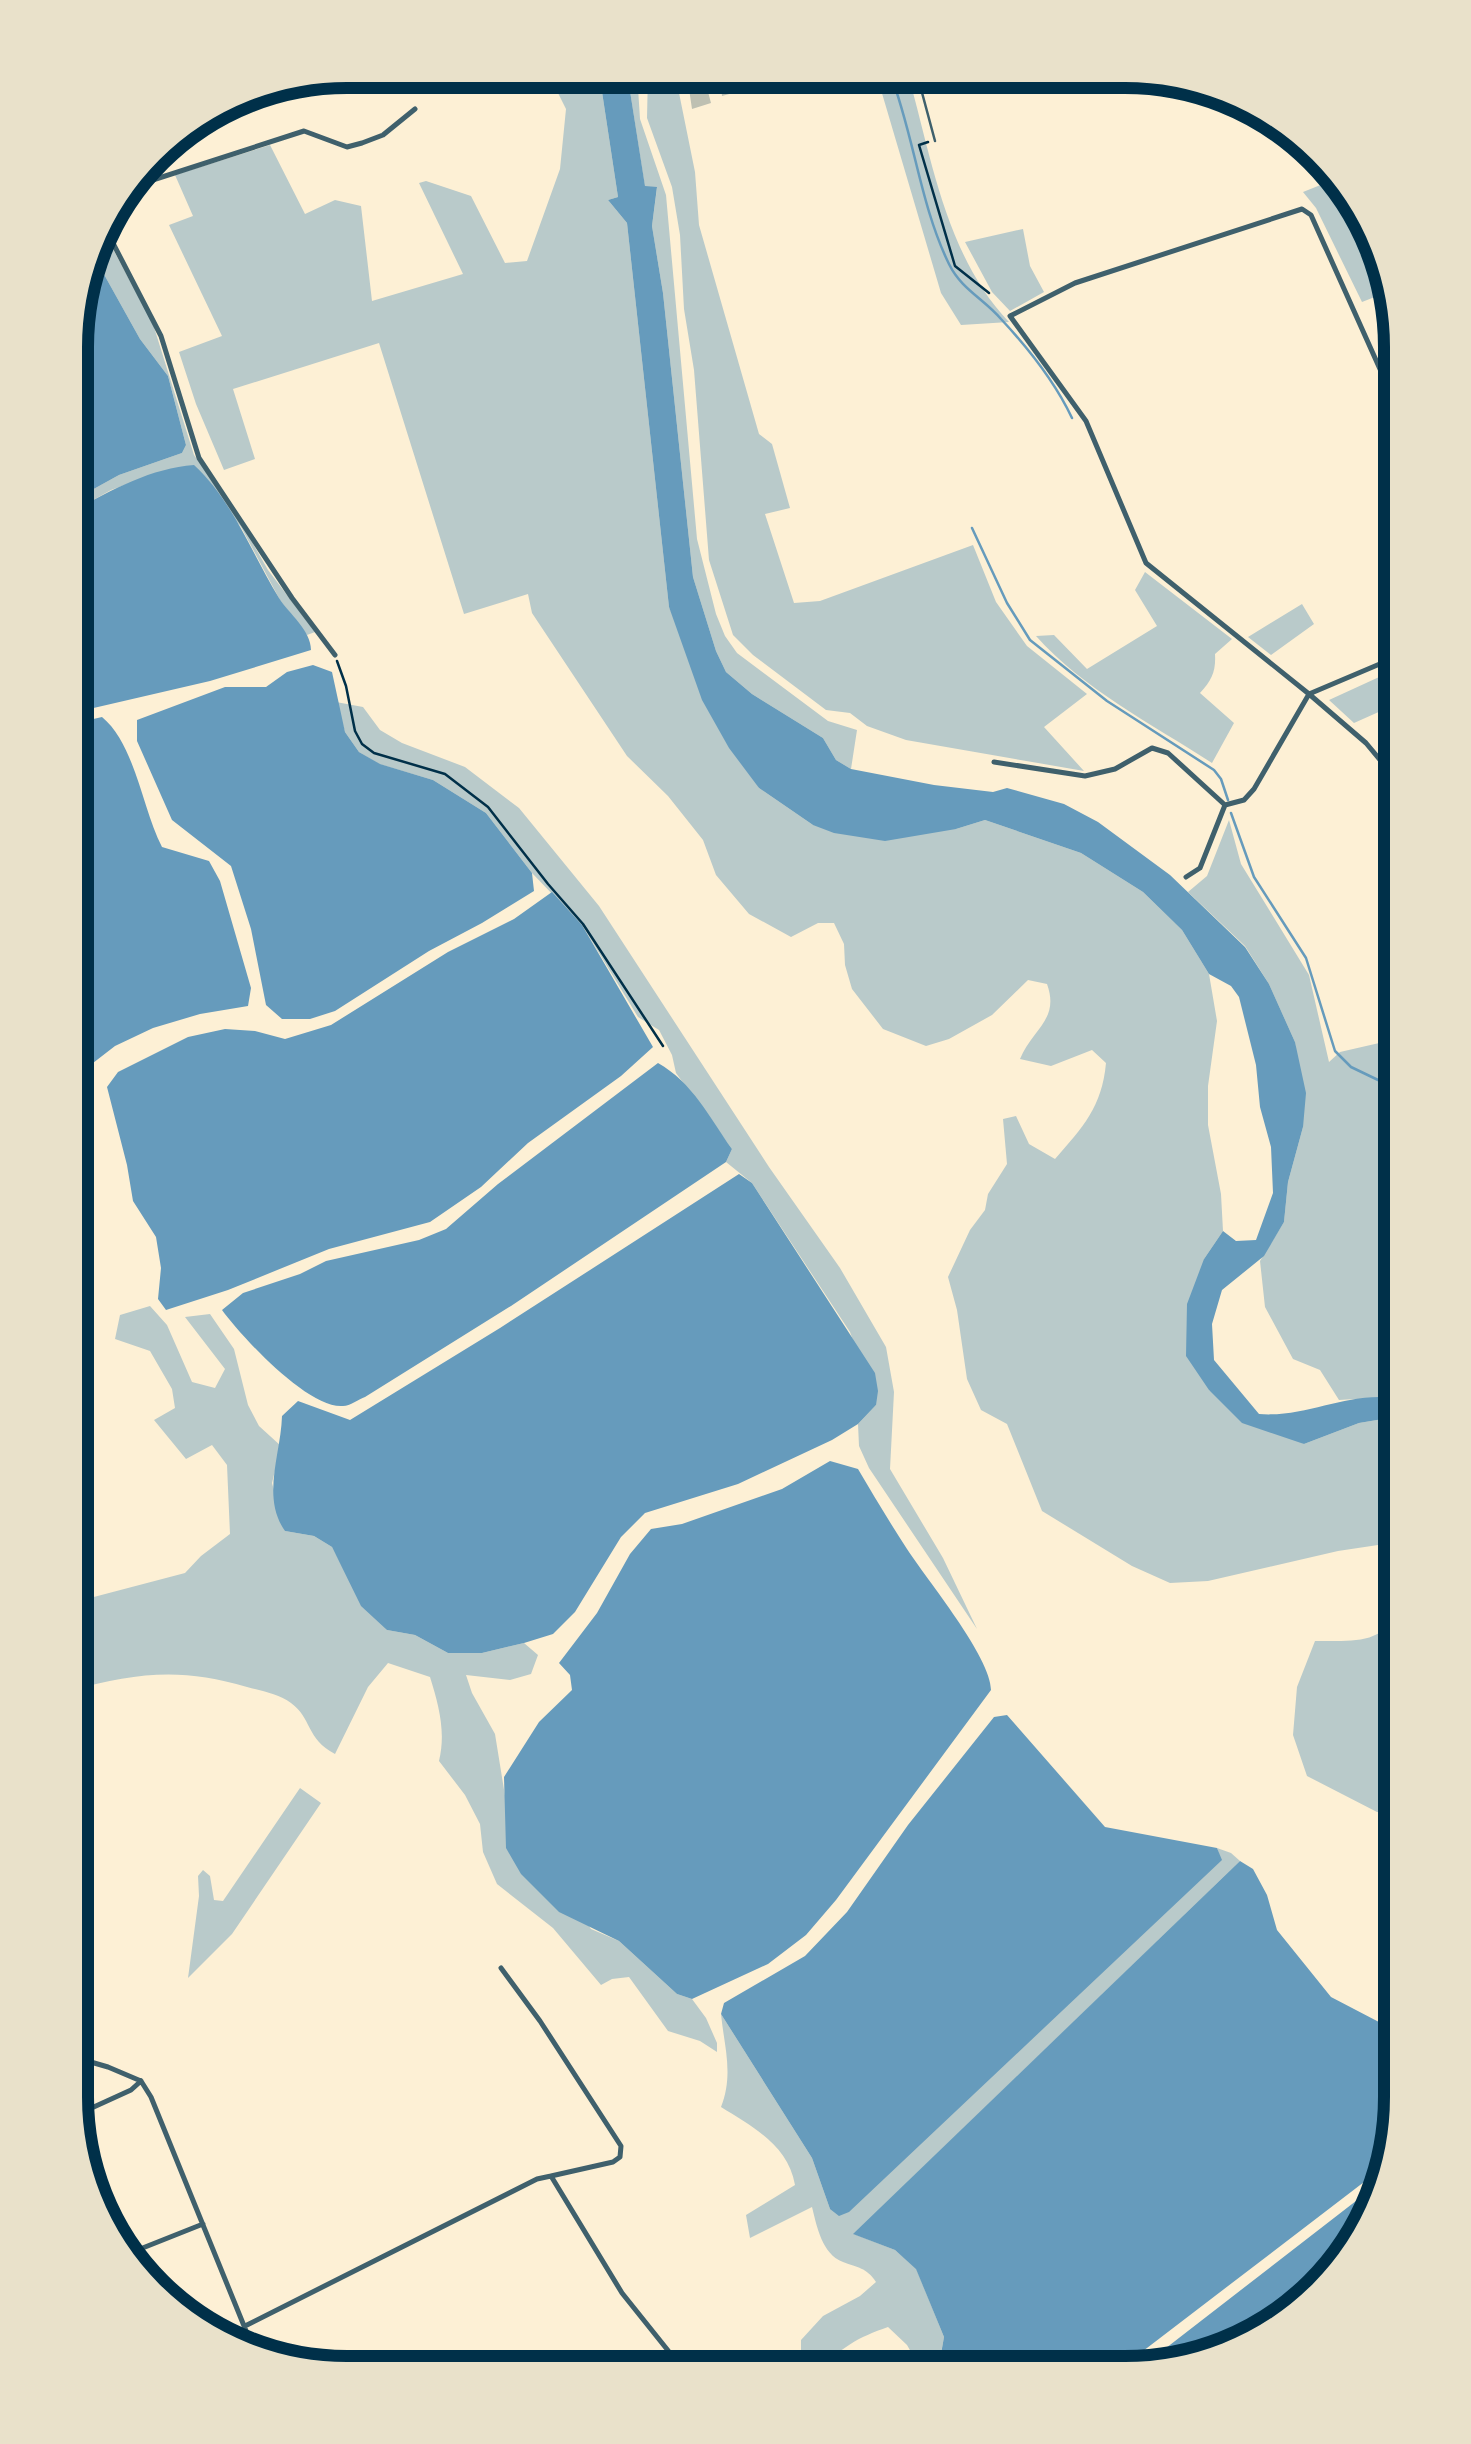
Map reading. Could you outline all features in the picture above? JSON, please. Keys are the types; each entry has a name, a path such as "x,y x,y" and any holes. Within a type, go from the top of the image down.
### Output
{"street":[{"path":"147,182 304,130 346,147 362,143 383,134 415,109"},
{"path":"1384,378 1311,215 1302,209 1074,283 1010,316 1086,421 1146,562 1309,694 1366,743 1384,764"},
{"path":"111,240 161,336 199,458 282,584 335,655"},
{"path":"1225,806 1244,800 1254,789 1309,694 1384,662"},
{"path":"994,762 1084,776 1115,768 1152,748 1168,753 1225,806"},
{"path":"1186,877 1200,868 1225,806"},
{"path":"245,2326 537,2180 620,2157 621,2146 501,1968"},
{"path":"87,2060 140,2081 151,2097 249,2337"},
{"path":"88,2110 132,2090 140,2081"},
{"path":"551,2176 622,2293 673,2357"},
{"path":"138,2250 203,2224"}],"lane":[{"path":"921,88 934,140"}],"path":[{"path":"934,140 920,145 955,266 989,294"},
{"path":"335,655 355,732 362,744 374,753 445,774 488,807 583,924 663,1046"}],"shaded area":[{"path":"556,88 601,88 618,197 608,200 627,223 669,607 759,788 813,825 956,829 985,820 1081,853 1143,892 1182,930 1209,974 1217,1021 1208,1086 1208,1125 1221,1194 1223,1231 1204,1259 1209,1390 1304,1444 1359,1423 1383,1419 1383,1549 1378,1545 1338,1551 1208,1581 1170,1583 1132,1566 1042,1511 1007,1424 981,1410 967,1379 948,1277 1007,1164 1003,1119 1016,1116 1029,1144 1055,1159 1082,1126 1100,1092 1106,1063 1092,1050 1051,1066 1020,1059 1047,1016 1047,984 1028,980 992,1015 949,1039 926,1046 883,1029 852,989 844,944 834,923 818,923 791,937 749,914 716,875 703,840 668,796 627,756 532,613 528,594 464,614 379,343 233,389 255,459 224,470 179,352 222,336 169,225 193,216 175,175 270,145 305,214 335,200 361,206 372,301 463,274 419,183 426,181 471,196 505,263 527,261 560,169 566,109"},
{"path":"630,88 638,88 640,119 666,195 697,539 716,614 737,653 828,721 857,730 851,769 836,760 823,738 752,694 726,672 716,651 693,577 663,293 652,226 657,188 645,187"},
{"path":"648,88 678,88 695,172 699,225 759,434 772,444 790,508 765,514 794,603 820,601 973,545 996,602 1027,646 1087,694 1044,727 1084,771 906,740 867,726 850,713 826,710 753,655 733,635 709,560 680,235 672,187 647,118"},
{"path":"880,88 912,88 956,237 988,296 1009,322 961,325 941,293"},
{"path":"1325,183 1330,189 1364,248 1379,295 1362,302 1316,208 1303,192"},
{"path":"1023,229 1030,266 1044,292 1010,311 992,292 965,242"},
{"path":"110,243 153,324 194,455 236,514 268,570 315,632 307,635 280,600 241,527 228,511 157,473 87,504 87,493 119,475 182,453 186,445 168,376 140,339 100,267"},
{"path":"1145,572 1232,639 1215,654 1212,675 1200,693 1234,723 1212,763 1097,689 1036,636 1054,635 1087,669 1157,626 1135,590"},
{"path":"1302,604 1314,624 1271,655 1248,637"},
{"path":"1384,675 1384,710 1354,723 1329,700"},
{"path":"336,702 363,707 380,730 402,743 465,767 519,808 599,906 769,1167 840,1268 886,1347 894,1392 890,1469 943,1558 977,1629 869,1468 859,1446 858,1424 876,1405 850,1332 752,1183 726,1162 732,1149 676,1073 659,1030 638,1017 582,925 532,873 486,813 433,780 379,764 359,752 345,732"},
{"path":"1229,820 1241,864 1309,975 1329,1062 1340,1052 1384,1042 1383,1397 1339,1400 1320,1370 1293,1359 1265,1307 1260,1261 1284,1222 1288,1182 1303,1127 1295,1042 1269,984 1245,946 1188,892 1207,876"},
{"path":"150,1306 167,1325 192,1382 215,1388 225,1369 185,1317 210,1314 234,1349 248,1405 259,1426 281,1446 272,1483 285,1531 314,1536 332,1547 346,1574 387,1630 415,1635 448,1653 482,1653 524,1643 538,1655 531,1674 510,1680 466,1675 495,1734 506,1802 591,1929 619,1941 677,1994 692,1999 706,2018 717,2052 700,2041 668,2031 629,1977 601,1985 553,1928 497,1884 483,1852 480,1824 465,1795 439,1761 440,1719 430,1677 388,1663 368,1687 335,1754 319,1742 298,1709 270,1693 179,1675 87,1687 87,1599 185,1573 230,1534 227,1465 212,1445 186,1459 154,1420 175,1408 172,1389 150,1351 115,1339 120,1315"},
{"path":"1383,1630 1383,1813 1307,1776 1293,1735 1297,1687 1315,1641 1376,1635"},
{"path":"300,1788 321,1803 232,1934 188,1978 198,1876 203,1870 210,1876 214,1900 223,1901"},
{"path":"1217,1848 1240,1861 854,2234 895,2250 916,2268 944,2337 940,2357 914,2357 888,2327 850,2344 834,2357 801,2357 801,2340 823,2316 860,2296 876,2282 865,2271 830,2253 812,2207 750,2238 746,2215 795,2185 777,2148 721,2107 728,2072 721,2014 812,2158 830,2209 1221,1860"}],"water":[{"path":"601,88 630,88 645,186 657,187 652,226 663,293 693,577 726,672 752,694 823,738 836,760 851,769 934,785 993,792 1007,788 1064,804 1098,822 1170,875 1245,947 1269,984 1295,1042 1306,1093 1284,1222 1264,1256 1222,1290 1212,1324 1214,1360 1259,1414 1382,1397 1383,1419 1359,1423 1304,1444 1242,1423 1209,1390 1186,1356 1187,1304 1204,1259 1223,1231 1236,1241 1256,1240 1273,1193 1271,1147 1239,997 1231,986 1209,974 1182,930 1143,892 1081,853 985,820 885,841 834,833 813,825 759,788 729,748 702,700 669,607 627,223 608,200 618,197"},
{"path":"100,267 140,339 168,376 186,445 182,453 119,475 87,493 87,347"},
{"path":"194,465 220,495 279,598 299,622 311,650 210,681 87,710 87,504 146,476"},
{"path":"313,665 332,672 345,732 359,752 380,764 433,780 486,813 532,873 534,891 335,1011 310,1019 282,1019 266,1005 251,929 231,866 172,820 137,741 137,720 225,687 266,687 287,672"},
{"path":"102,717 122,743 162,847 209,861 220,881 251,988 248,1006 200,1014 153,1028 115,1046 87,1068 87,720"},
{"path":"552,892 582,925 653,1047 621,1076 528,1143 481,1187 430,1222 329,1249 166,1310 158,1299 161,1268 156,1237 133,1201 107,1087 118,1072 188,1037 225,1029 285,1039 331,1025 448,952 514,919"},
{"path":"658,1063 691,1090 708,1113 732,1149 726,1162 511,1306 365,1397 343,1406 312,1396 259,1353 222,1310 243,1293 326,1261 419,1240 446,1229 498,1184"},
{"path":"739,1174 752,1183 875,1373 876,1405 858,1424 738,1484 645,1513 621,1537 575,1612 553,1634 482,1653 448,1653 415,1635 387,1630 361,1606 332,1547 314,1536 285,1531 274,1504 274,1475 282,1416 298,1401 350,1420"},
{"path":"830,1461 858,1469 907,1549 970,1639 991,1690 806,1935 768,1964 692,1999 677,1994 619,1941 559,1912 521,1874 506,1848 504,1777 539,1722 572,1690 570,1675 559,1663 597,1613 630,1554 651,1529 682,1524 782,1489"},
{"path":"1007,1715 1105,1827 1217,1848 1222,1860 849,2212 839,2216 830,2209 812,2158 721,2014 724,2003 805,1956 847,1912 908,1825 994,1717"},
{"path":"1240,1861 1253,1869 1267,1895 1277,1930 1331,1997 1383,2024 1383,2114 1371,2176 1137,2356 940,2357 944,2337 916,2269 895,2250 853,2234"},
{"path":"1365,2194 1330,2255 1282,2303 1223,2337 1158,2354"}],"building":[{"path":"689,88 707,88 711,103 692,109"},
{"path":"721,88 743,88 744,90 722,96"}],"waterway":[{"path":"895,88 931,218 949,264 1031,354 1072,418"},
{"path":"972,528 1007,603 1030,640 1107,701 1214,770 1228,800"},
{"path":"1231,813 1254,877 1306,958 1335,1051 1351,1067 1384,1083"}]}
